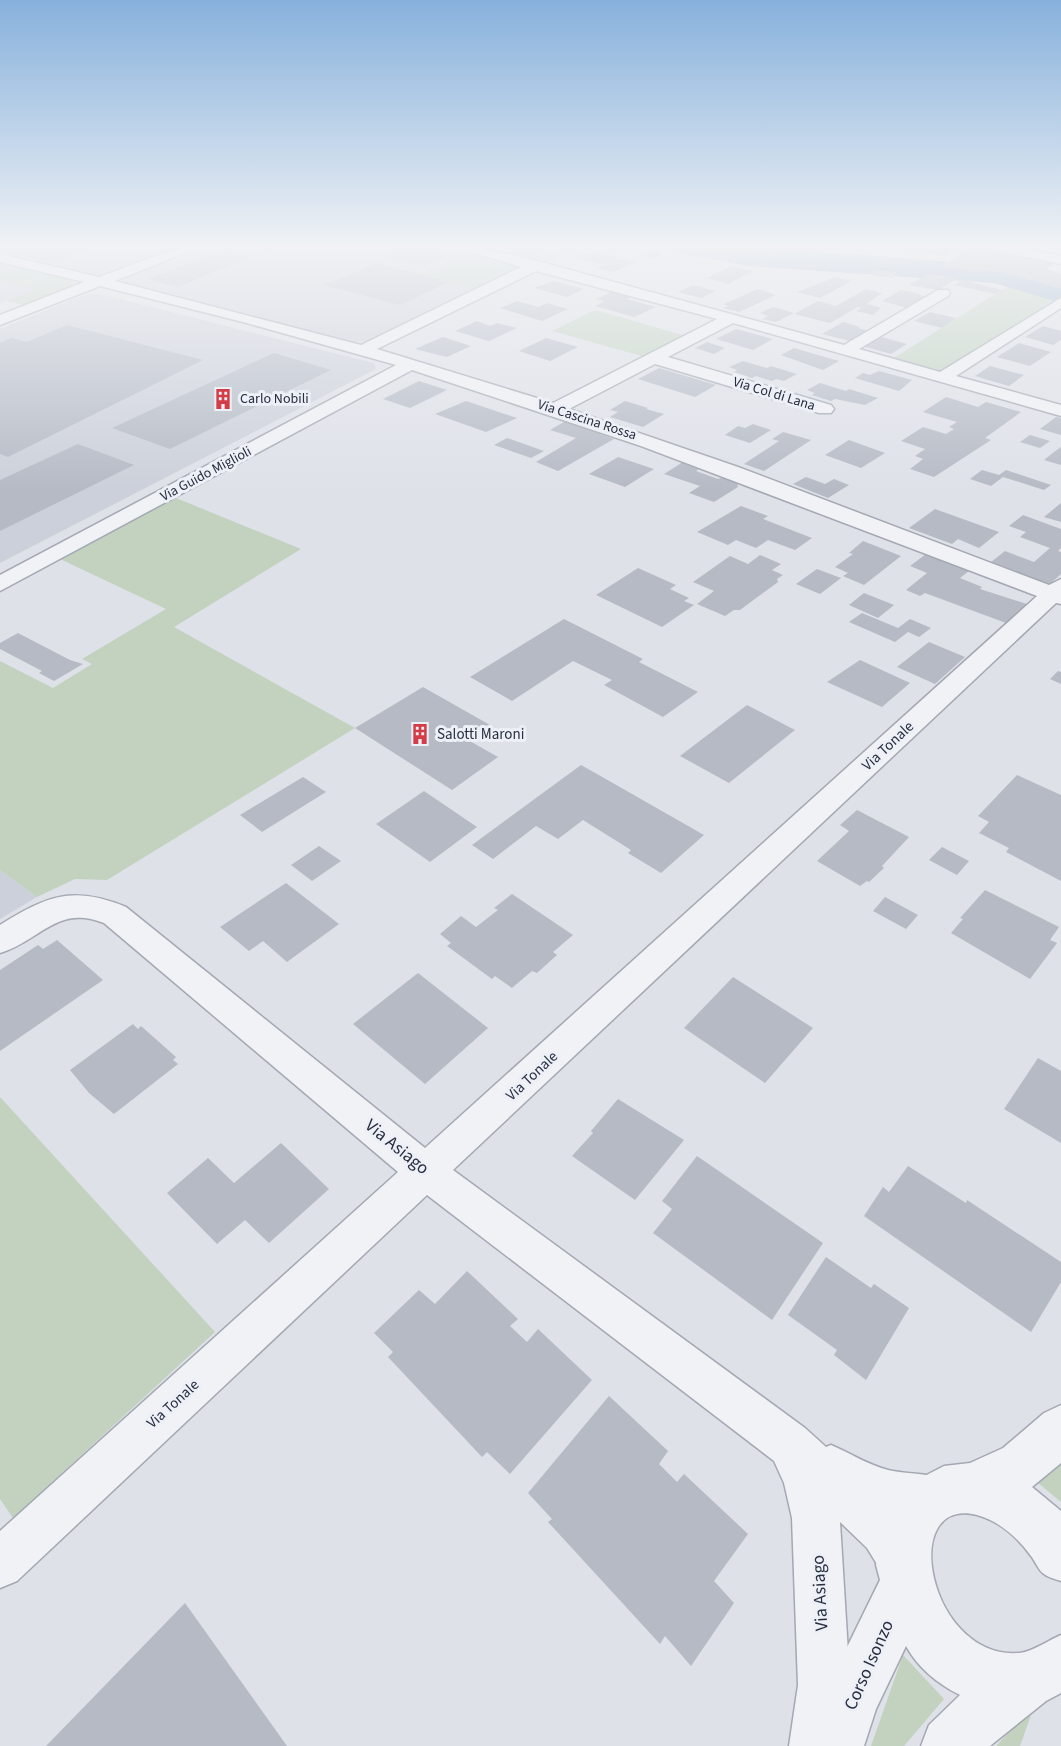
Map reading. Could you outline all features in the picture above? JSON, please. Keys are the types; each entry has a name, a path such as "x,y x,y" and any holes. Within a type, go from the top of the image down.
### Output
{"street":[{"name":"Via Cascina Rossa","path":"276,327 411,364 555,409 718,465 1058,592"},
{"path":"363,350 409,327"},
{"path":"555,409 713,327"},
{"path":"765,327 1061,411"},
{"path":"846,350 884,327"},
{"path":"943,377 1021,327"},
{"name":"Via Col di Lana","path":"654,358 825,409"},
{"name":"Via Guido Miglioli","path":"0,584 411,364"},
{"name":"Via Tonale","path":"0,1564 1058,592"},
{"name":"Via Asiago","path":"0,941 60,907 84,904 98,906 115,915 427,1173 789,1444 884,1531 904,1573"},
{"path":"1048,1675 1003,1685 981,1678 941,1650 914,1608 904,1573 904,1541 910,1523 920,1508 1020,1466 1061,1430"},
{"name":"Via Asiago","path":"789,1444 857,1483 901,1497 953,1493"},
{"name":"Via Asiago","path":"789,1444 807,1480 816,1518 824,1685 816,1746"},
{"path":"953,1493 1000,1496 1027,1512 1051,1538 1061,1555"},
{"name":"Corso Isonzo","path":"835,1746 850,1702 904,1573"},
{"path":"950,1746 976,1718 1048,1675"}],"shaded area":[{"path":"232,327 374,363 376,369 0,563 0,329"},
{"path":"300,327 397,327 369,341 357,342"},
{"path":"0,870 37,897 0,919"}],"green space":[{"path":"559,327 656,327 686,336 645,357 552,331"},
{"path":"942,327 1014,327 941,372 894,358"},
{"path":"176,498 301,549 174,627 355,728 107,880 75,879 37,897 0,870 0,661 53,688 92,664 82,659 166,609 60,559"},
{"path":"0,1097 215,1332 13,1518 0,1499"},
{"path":"1061,1449 1061,1502 1031,1477"},
{"path":"903,1655 944,1699 904,1746 871,1746"},
{"path":"1031,1715 1020,1746 996,1746 1015,1726"}],"building":[{"path":"61,327 77,327 203,360 8,457 0,454 0,343 11,338 27,342"},
{"path":"463,327 517,328 489,341 455,331"},
{"path":"833,327 859,327 869,331 850,341 822,334"},
{"path":"1041,327 1061,331 1061,340 1053,345 1025,337"},
{"path":"736,329 773,339 753,350 716,339"},
{"path":"878,336 907,344 891,354 862,346"},
{"path":"443,337 471,346 447,357 415,349"},
{"path":"546,338 578,347 550,361 519,351"},
{"path":"707,342 725,348 714,354 695,348"},
{"path":"1019,343 1051,352 1030,366 997,357"},
{"path":"794,348 839,361 823,370 781,355"},
{"name":"Carlo Nobili","path":"274,353 331,370 170,449 112,428"},
{"path":"743,361 797,374 784,381 776,379 772,381 756,376 752,378 734,372 737,370 729,367"},
{"path":"990,366 1024,375 1009,386 975,376"},
{"path":"659,368 716,385 695,397 638,379"},
{"path":"879,371 912,380 899,391 855,378 863,373 870,375"},
{"path":"419,381 447,390 410,408 383,399"},
{"path":"820,383 878,398 865,405 835,399 831,401 812,395 815,393 807,390"},
{"path":"946,397 978,407 986,402 1021,412 985,438 991,440 934,477 910,469 923,459 915,456 925,449 901,441 923,427 946,434 954,429 949,427 957,422 923,412"},
{"path":"466,401 517,418 486,432 435,414"},
{"path":"625,401 664,414 643,427 610,417 618,412 610,410"},
{"path":"1056,417 1061,418 1061,435 1040,429"},
{"path":"569,419 606,431 600,434 614,439 558,471 536,462 576,438 550,430"},
{"path":"753,424 771,430 750,443 725,435 738,426 745,428"},
{"path":"783,432 811,440 764,471 744,464 779,441 772,439"},
{"path":"1030,435 1050,441 1040,448 1020,442"},
{"path":"507,438 544,451 531,458 494,445"},
{"path":"849,440 885,453 861,468 825,455"},
{"path":"78,444 134,465 0,531 0,480"},
{"path":"1061,447 1061,465 1044,460 1054,452"},
{"path":"618,457 654,469 625,487 589,474"},
{"path":"683,462 699,469 696,471 718,479 723,477 737,483 738,487 714,502 689,493 700,486 664,474"},
{"path":"982,470 999,475 1006,470 1051,485 1044,490 1003,477 991,486 970,479"},
{"path":"806,477 825,484 834,479 849,485 828,498 793,484"},
{"path":"1061,503 1061,522 1044,517"},
{"path":"741,506 768,516 763,519 812,538 795,550 768,540 756,548 736,540 728,545 697,532"},
{"path":"935,509 999,532 979,548 958,539 952,544 909,528"},
{"path":"1023,515 1061,529 1061,548 1058,551 1061,552 1061,574 1050,584 991,562 1005,551 1034,562 1050,548 1020,537 1026,532 1009,526"},
{"path":"863,541 901,556 864,585 843,576 848,573 835,567 853,554 849,553"},
{"path":"926,554 969,571 960,578 982,587 980,589 1027,604 1006,623 925,593 920,596 906,590 927,573 910,566"},
{"path":"760,555 781,564 772,570 783,575 777,579 778,582 740,610 734,610 725,616 697,604 714,591 693,582 730,556 748,564"},
{"path":"638,568 676,585 670,589 689,598 684,601 694,605 662,627 596,595"},
{"path":"817,569 841,578 820,594 796,584"},
{"path":"864,593 894,605 878,618 849,605"},
{"path":"862,613 898,628 910,619 931,628 919,637 908,632 895,642 849,622"},
{"path":"564,619 643,659 639,662 698,692 663,717 604,685 612,680 573,661 512,701 470,677"},
{"path":"18,633 70,660 83,664 54,681 39,673 42,671 0,649 0,643"},
{"path":"929,642 965,657 935,684 897,667"},
{"path":"860,660 910,683 882,707 827,682"},
{"path":"1058,671 1061,672 1061,684 1050,679"},
{"name":"Salotti Maroni","path":"423,687 490,725 468,740 498,757 452,790 355,728"},
{"path":"747,705 795,730 729,783 680,756"},
{"path":"581,765 704,835 661,873 628,853 631,850 583,820 558,839 536,826 493,859 472,845"},
{"path":"1017,775 1061,795 1061,881 1006,852 1009,848 979,833 989,822 978,816"},
{"path":"303,777 326,792 262,832 240,815"},
{"path":"424,791 477,827 430,862 376,824"},
{"path":"857,810 909,837 882,866 884,868 869,882 860,886 817,861 849,831 840,825"},
{"path":"319,846 341,861 312,881 291,865"},
{"path":"942,847 969,861 957,875 929,860"},
{"path":"286,883 339,924 287,962 263,941 249,951 220,927"},
{"path":"985,890 1059,927 1050,940 1057,943 1030,979 951,933 963,919 960,918"},
{"path":"512,894 573,935 553,952 557,955 537,973 532,971 512,988 495,976 492,979 447,946 451,943 440,934 461,916 476,927 498,910 494,908"},
{"path":"885,897 918,915 906,929 873,911"},
{"path":"57,940 103,980 0,1051 0,970 38,945 43,949"},
{"path":"418,973 488,1028 425,1084 353,1024"},
{"path":"733,977 813,1028 765,1083 684,1028"},
{"path":"133,1024 138,1029 141,1026 176,1057 173,1060 178,1064 114,1114 89,1093 70,1070"},
{"path":"1038,1058 1061,1071 1061,1143 1004,1109"},
{"path":"618,1099 684,1140 635,1200 572,1156 593,1133 591,1131"},
{"path":"281,1143 329,1189 269,1243 245,1220 217,1244 167,1193 208,1158 234,1183"},
{"path":"697,1156 823,1243 772,1320 653,1233 672,1209 662,1201"},
{"path":"908,1166 966,1203 967,1200 1061,1262 1061,1282 1031,1332 864,1216 883,1187 889,1192"},
{"path":"826,1257 871,1288 874,1284 909,1308 866,1380 834,1355 837,1350 788,1315"},
{"path":"467,1271 518,1319 510,1326 527,1342 538,1329 592,1380 510,1474 487,1452 482,1457 388,1357 393,1352 374,1333 419,1290 435,1304"},
{"path":"609,1396 668,1451 659,1464 677,1482 684,1474 748,1534 714,1581 734,1603 691,1666 665,1636 660,1644 548,1522 552,1519 528,1493"},
{"path":"185,1603 287,1746 46,1746"}],"place":[{"name":"Carlo Nobili","path":"223,399"},
{"name":"Salotti Maroni","path":"420,734"}]}
